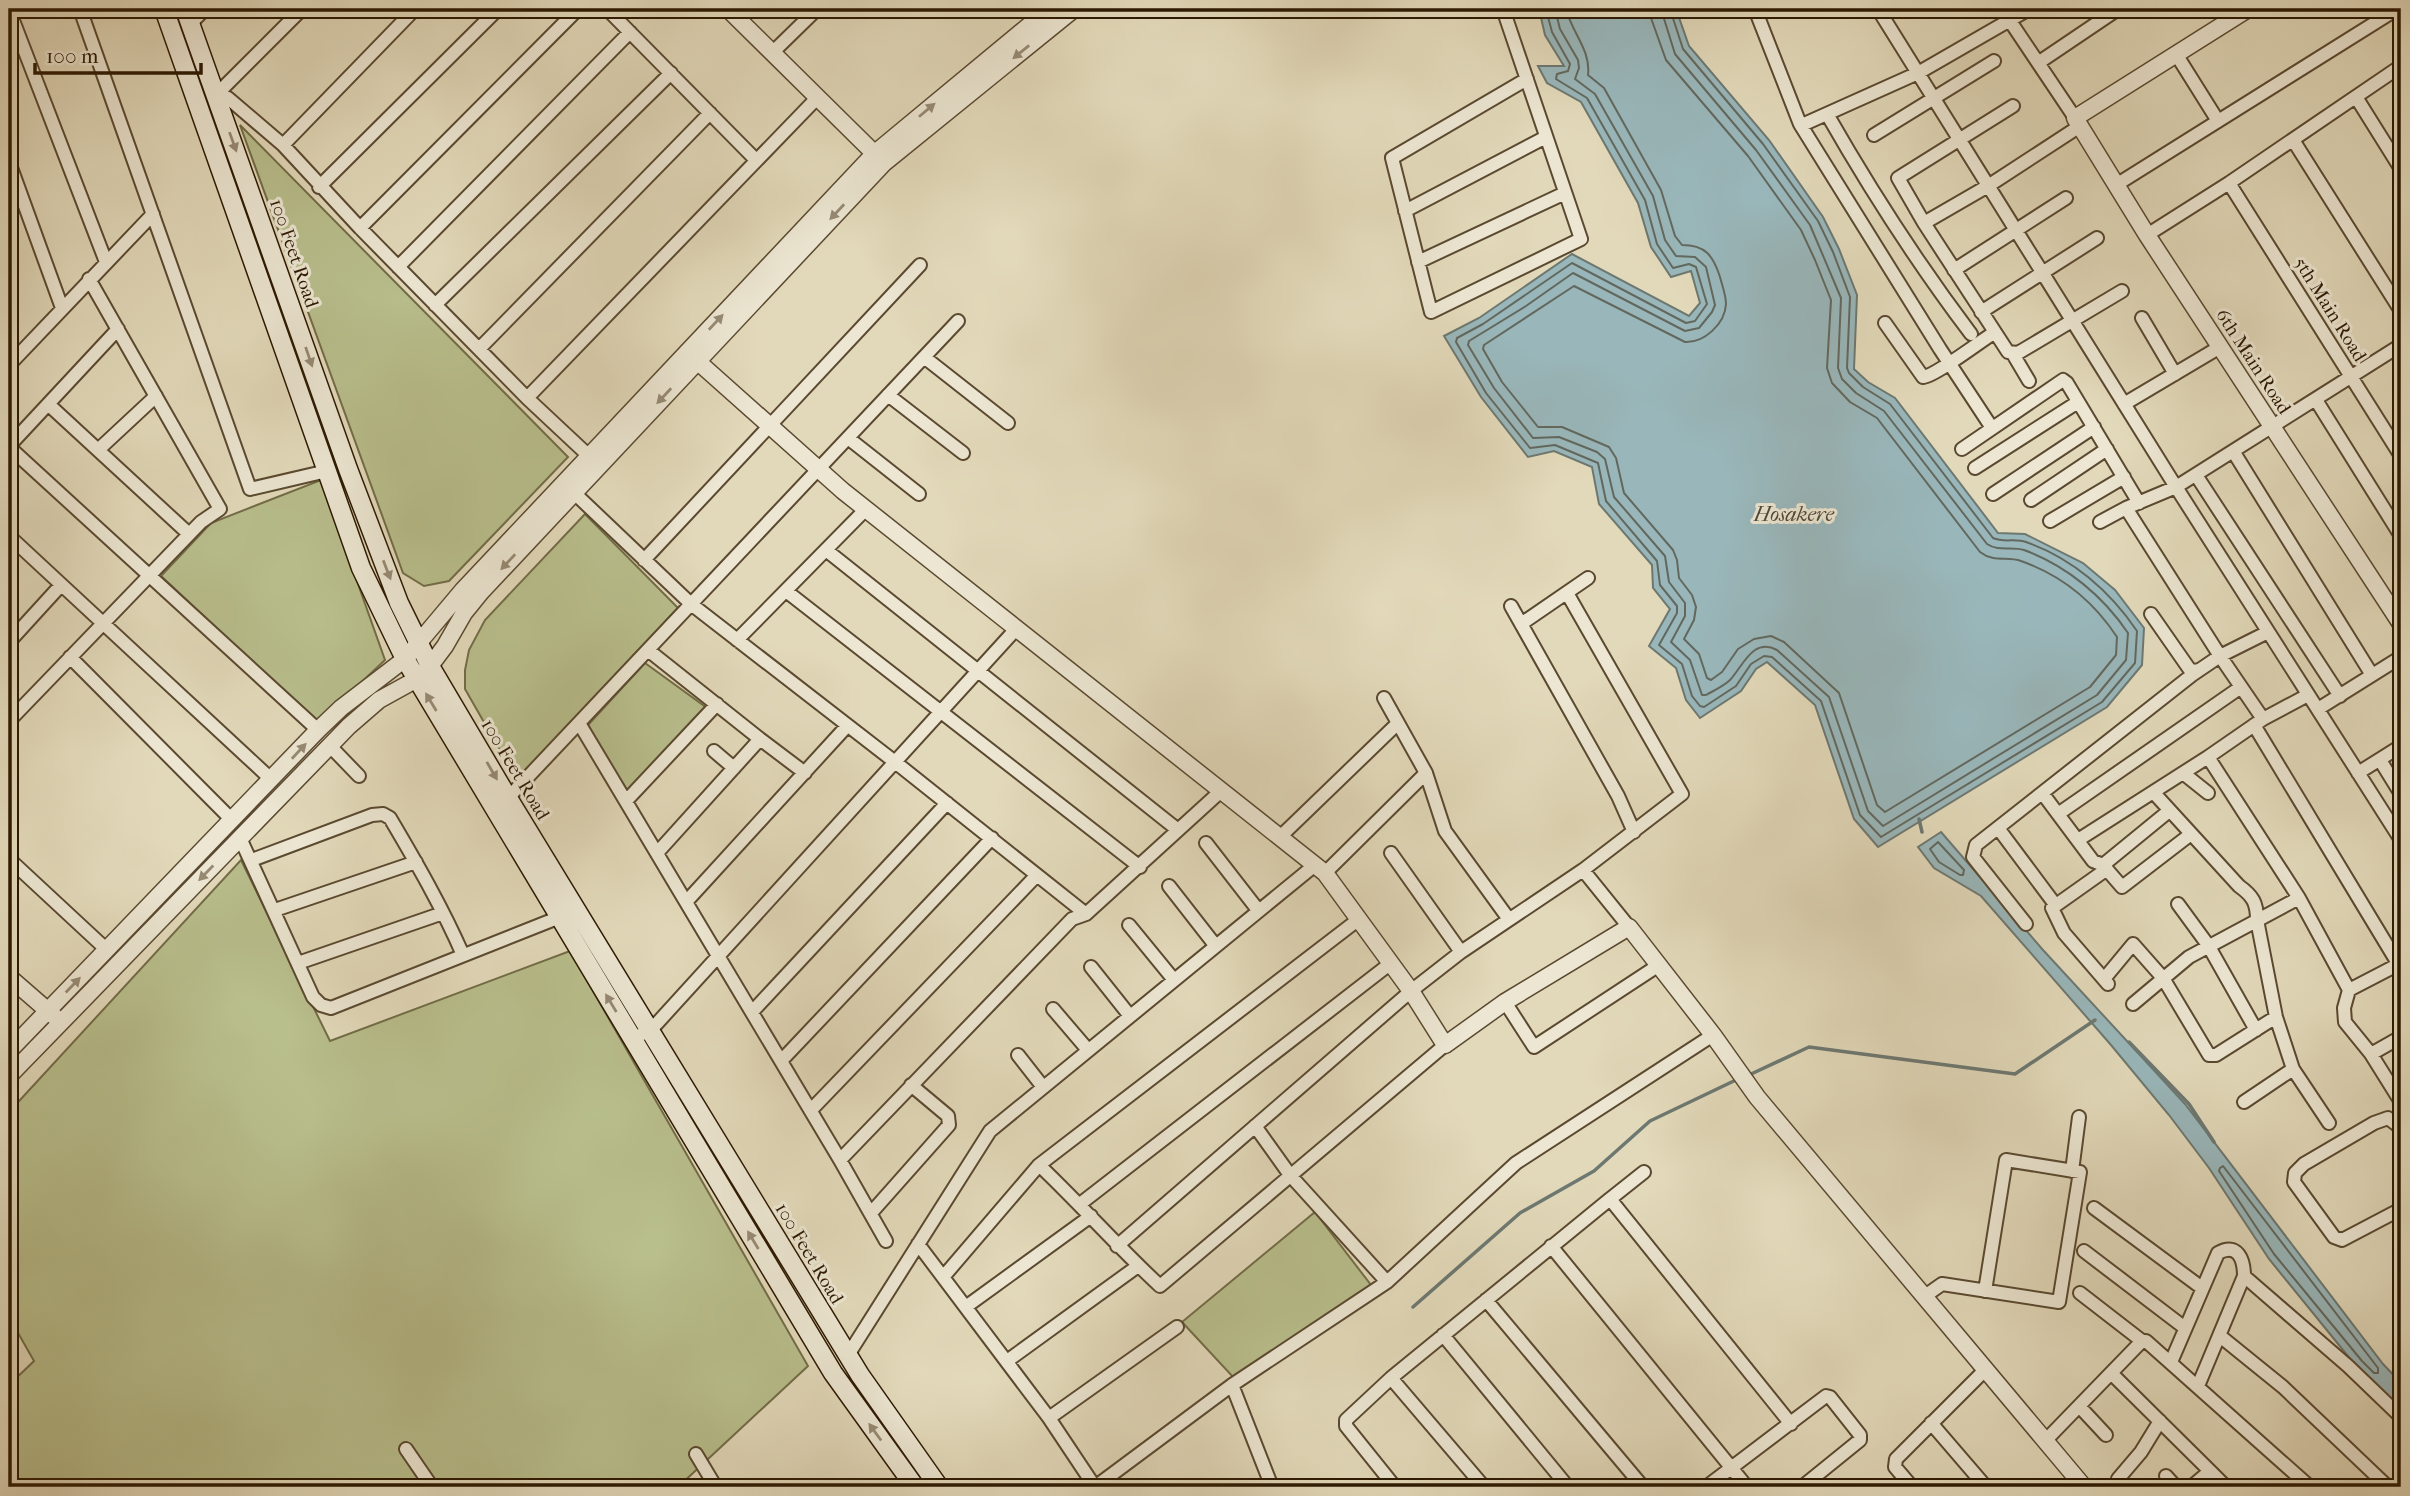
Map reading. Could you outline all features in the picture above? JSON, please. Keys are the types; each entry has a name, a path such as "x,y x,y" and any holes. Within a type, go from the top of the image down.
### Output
{"main road":[{"name":"100 Feet Road","path":"164,9 361,568 405,659 424,672 508,798 848,1355 939,1487"},
{"name":"100 Feet Road","path":"188,16 348,469 399,603 418,640 424,672 560,917 833,1373 915,1487"}],"street":[{"path":"80,9 250,489 327,471"},
{"path":"188,16 205,9"},
{"path":"218,100 302,9"},
{"path":"283,145 415,9"},
{"path":"319,187 498,9"},
{"path":"360,229 578,9"},
{"path":"607,9 757,160"},
{"path":"728,9 879,158"},
{"path":"773,52 817,9"},
{"path":"9,1051 318,730 341,708 405,659 418,640 568,487 879,158 1049,9"},
{"path":"879,158 1074,9"},
{"path":"1503,9 1527,79 1546,137 1581,239 1431,312 1392,158 1527,79"},
{"path":"1755,9 1800,124 1993,428"},
{"path":"1878,9 2176,487 2401,840"},
{"path":"2002,9 2078,122"},
{"path":"1800,124 1804,125 1918,73 2029,9"},
{"path":"2038,63 2118,9"},
{"path":"1924,223 1988,186 2176,54 2248,9"},
{"path":"2116,185 2397,9"},
{"path":"9,10 106,262"},
{"path":"398,267 630,32"},
{"path":"2176,54 2218,121"},
{"path":"1874,135 1994,61"},
{"path":"2147,235 2229,183 2401,66"},
{"path":"436,305 671,73"},
{"path":"527,398 818,97"},
{"path":"2356,97 2401,169"},
{"path":"218,100 228,98 283,145 360,229 527,398 589,456"},
{"path":"2013,106 1898,178 1954,270 2008,352 2013,354 2029,382"},
{"path":"479,349 710,113"},
{"path":"1828,114 1854,162 1926,275 1971,334"},
{"name":"6th Main Road","path":"2078,122 2147,235 2401,624"},
{"path":"1405,211 1546,137"},
{"path":"2293,140 2401,311"},
{"path":"9,162 62,308"},
{"name":"5th Main Road","path":"2229,183 2401,456"},
{"path":"1418,262 1565,193"},
{"path":"1954,270 2017,232 2066,198"},
{"path":"10,361 153,214"},
{"path":"1981,312 2097,238"},
{"path":"644,560 920,265"},
{"path":"9,721 189,534 220,509 89,279"},
{"path":"2013,354 2122,291"},
{"path":"2141,318 2175,374"},
{"path":"508,798 958,321"},
{"path":"1885,323 1923,377 1932,376 1995,332"},
{"path":"118,329 9,446 318,730"},
{"path":"2100,522 2176,487 2401,345"},
{"path":"2124,404 2220,347"},
{"path":"692,356 866,509 1320,869 1411,991 1445,1045"},
{"path":"9,1076 330,746 379,700 424,672 445,646 464,613 568,487 589,456 692,356"},
{"path":"924,357 1009,423"},
{"path":"1962,449 2063,380 2139,503"},
{"path":"888,395 963,453"},
{"path":"99,450 156,397"},
{"path":"2316,400 2401,536"},
{"path":"1975,468 2078,402"},
{"path":"48,404 189,534"},
{"path":"1993,494 2094,427"},
{"path":"848,438 919,494"},
{"path":"2031,500 2107,449"},
{"path":"2233,451 2372,675"},
{"path":"2196,475 2340,696"},
{"path":"2050,521 2124,477"},
{"path":"568,487 691,604 1086,914"},
{"path":"2126,508 2241,687 2258,722 2400,964 2348,990"},
{"path":"737,640 866,509"},
{"path":"9,537 272,780"},
{"path":"826,550 1178,830"},
{"path":"1521,625 1588,578"},
{"path":"9,642 61,585"},
{"path":"786,591 1140,867"},
{"path":"1116,1246 1411,991 1508,918 1583,870 1682,794 1567,593"},
{"path":"1511,606 1618,796 1634,832"},
{"path":"2151,614 2190,670 2198,671"},
{"path":"632,1038 650,1031 1016,629"},
{"path":"2026,924 1973,857 1976,845 2198,671 2220,656 2268,632"},
{"path":"648,650 804,773"},
{"path":"70,657 232,820"},
{"path":"2318,709 2401,657"},
{"path":"2058,814 2241,687"},
{"path":"2078,840 2154,793 2258,722 2308,695"},
{"path":"1384,698 1426,773 1445,831 1508,918"},
{"path":"626,801 717,704"},
{"path":"579,723 811,1110 886,1241"},
{"path":"1280,837 1398,723"},
{"path":"686,902 847,726"},
{"path":"657,853 760,739"},
{"path":"330,746 359,776"},
{"path":"2358,773 2401,746"},
{"path":"715,751 734,768"},
{"path":"2208,757 2299,898 2348,990 2344,1009 2346,1022 2371,1054 2401,1102"},
{"path":"2380,760 2401,794"},
{"path":"848,1355 990,1130 1258,910 1320,869 1426,773"},
{"path":"2183,773 2208,793"},
{"path":"840,1160 1072,919 1086,914 1221,791"},
{"path":"2154,793 2239,886 2252,895 2257,906 2257,920 2276,1017 2293,1069 2329,1123"},
{"path":"2043,794 2092,861 2105,867 2122,887 2191,834"},
{"path":"752,1012 947,803"},
{"path":"2169,811 2105,867 2052,908 2064,933 2106,981 2133,944 2163,978 2209,1055 2216,1055 2276,1017"},
{"path":"252,860 372,815 383,814 390,818 415,862 463,955"},
{"path":"1998,828 2054,903"},
{"path":"240,838 313,997 321,1005 331,1008 560,917"},
{"path":"781,1061 992,838"},
{"path":"1206,843 1258,910"},
{"path":"1391,853 1461,952"},
{"path":"9,859 107,950"},
{"path":"275,910 415,862"},
{"path":"1583,870 1713,1035 1757,1097 2084,1487"},
{"path":"811,1110 1037,875"},
{"path":"1169,886 1215,945"},
{"path":"2133,1004 2208,945 2299,898"},
{"path":"2178,904 2208,945 2256,1030"},
{"path":"298,963 443,913"},
{"path":"944,1276 1039,1165 1359,919"},
{"path":"1129,925 1174,980"},
{"path":"1039,1165 1080,1204 1116,1246 1160,1286 1445,1045 1505,1002 1629,927"},
{"path":"1080,1204 1391,963"},
{"path":"1505,1002 1534,1047 1659,965"},
{"path":"1091,967 1130,1016"},
{"path":"9,977 61,1022"},
{"path":"1053,1009 1088,1050"},
{"path":"918,1244 1049,1418 1095,1487 1116,1481 1232,1385 1387,1282 1516,1163 1713,1035"},
{"path":"2371,1054 2401,1037"},
{"path":"1018,1055 1043,1087"},
{"path":"2244,1102 2293,1069"},
{"path":"871,1213 949,1125 948,1116 912,1085"},
{"path":"2072,1171 2079,1117"},
{"path":"2401,1128 2388,1118 2374,1123 2304,1164 2295,1173 2294,1182 2334,1237 2342,1240 2401,1209"},
{"path":"1255,1126 1290,1175 1387,1282"},
{"path":"1925,1296 1942,1284 1985,1291 2059,1302 2080,1172 2006,1160 1985,1291"},
{"path":"1395,1487 1346,1426 1346,1420 1391,1378 1644,1172"},
{"path":"1609,1199 1791,1424"},
{"path":"2094,1208 2202,1289"},
{"path":"967,1306 1091,1216"},
{"path":"1550,1246 1747,1487"},
{"path":"2171,1362 2215,1258 2224,1250 2235,1251 2244,1262 2244,1276 2198,1386"},
{"path":"2084,1251 2185,1328"},
{"path":"1007,1361 1138,1266"},
{"path":"2244,1276 2348,1366 2401,1417"},
{"path":"2080,1293 2171,1362 2310,1487"},
{"path":"1486,1300 1643,1487"},
{"path":"1049,1418 1177,1326"},
{"path":"1443,1335 1568,1487"},
{"path":"2220,1336 2283,1387 2388,1487"},
{"path":"2046,1440 2142,1341"},
{"path":"1912,1487 1895,1467 1895,1463 1986,1369"},
{"path":"2111,1373 2226,1487"},
{"path":"1391,1378 1484,1487"},
{"path":"1232,1385 1272,1487"},
{"path":"1706,1487 1826,1396 1830,1397 1860,1435 1860,1440 1802,1487"},
{"path":"2079,1406 2106,1435"},
{"path":"2125,1487 2118,1479 2141,1452 2160,1421"},
{"path":"1931,1423 1986,1487"},
{"path":"406,1449 432,1487"},
{"path":"696,1454 713,1486"},
{"path":"2190,1487 2210,1471"},
{"path":"2166,1476 2176,1487"}],"green space":[{"path":"240,125 568,457 449,581 424,586 403,573"},
{"path":"321,480 385,660 318,723 161,576 211,523"},
{"path":"585,514 678,608 517,780 465,689 469,650 485,620"},
{"path":"645,663 707,708 627,794 588,725"},
{"path":"241,860 330,1041 570,951 808,1366 678,1487 9,1487 9,1385 34,1361 9,1317 9,1112"},
{"path":"1315,1212 1371,1285 1233,1377 1182,1322"}],"water":[{"name":"Hosakere","path":"1539,9 1676,9 1689,46 1769,140 1823,217 1839,249 1857,295 1854,369 1868,382 1895,398 1998,533 2025,534 2083,563 2115,590 2144,628 2142,665 2107,707 1878,847 1854,819 1815,705 1767,662 1756,669 1741,691 1700,718 1686,700 1676,668 1649,646 1670,609 1653,588 1652,565 1599,504 1592,467 1554,451 1528,457 1481,397 1444,336 1479,318 1572,254 1689,316 1700,303 1691,271 1671,277 1651,247 1638,203 1581,102 1547,83 1538,66 1564,66 1545,35"},
{"path":"1941,832 2043,950 2185,1104 2383,1364 2401,1383 2401,1412 2356,1366 2269,1259 2209,1168 2111,1045 1981,896 1934,868 1918,847"}],"waterway":[{"path":"1919,819 1922,832"},
{"path":"1749,1075 1809,1047 2015,1074 2095,1020"},
{"path":"2129,1042 2189,1104 2214,1142"},
{"path":"1413,1307 1520,1213 1594,1171 1650,1121 1738,1079"}]}
